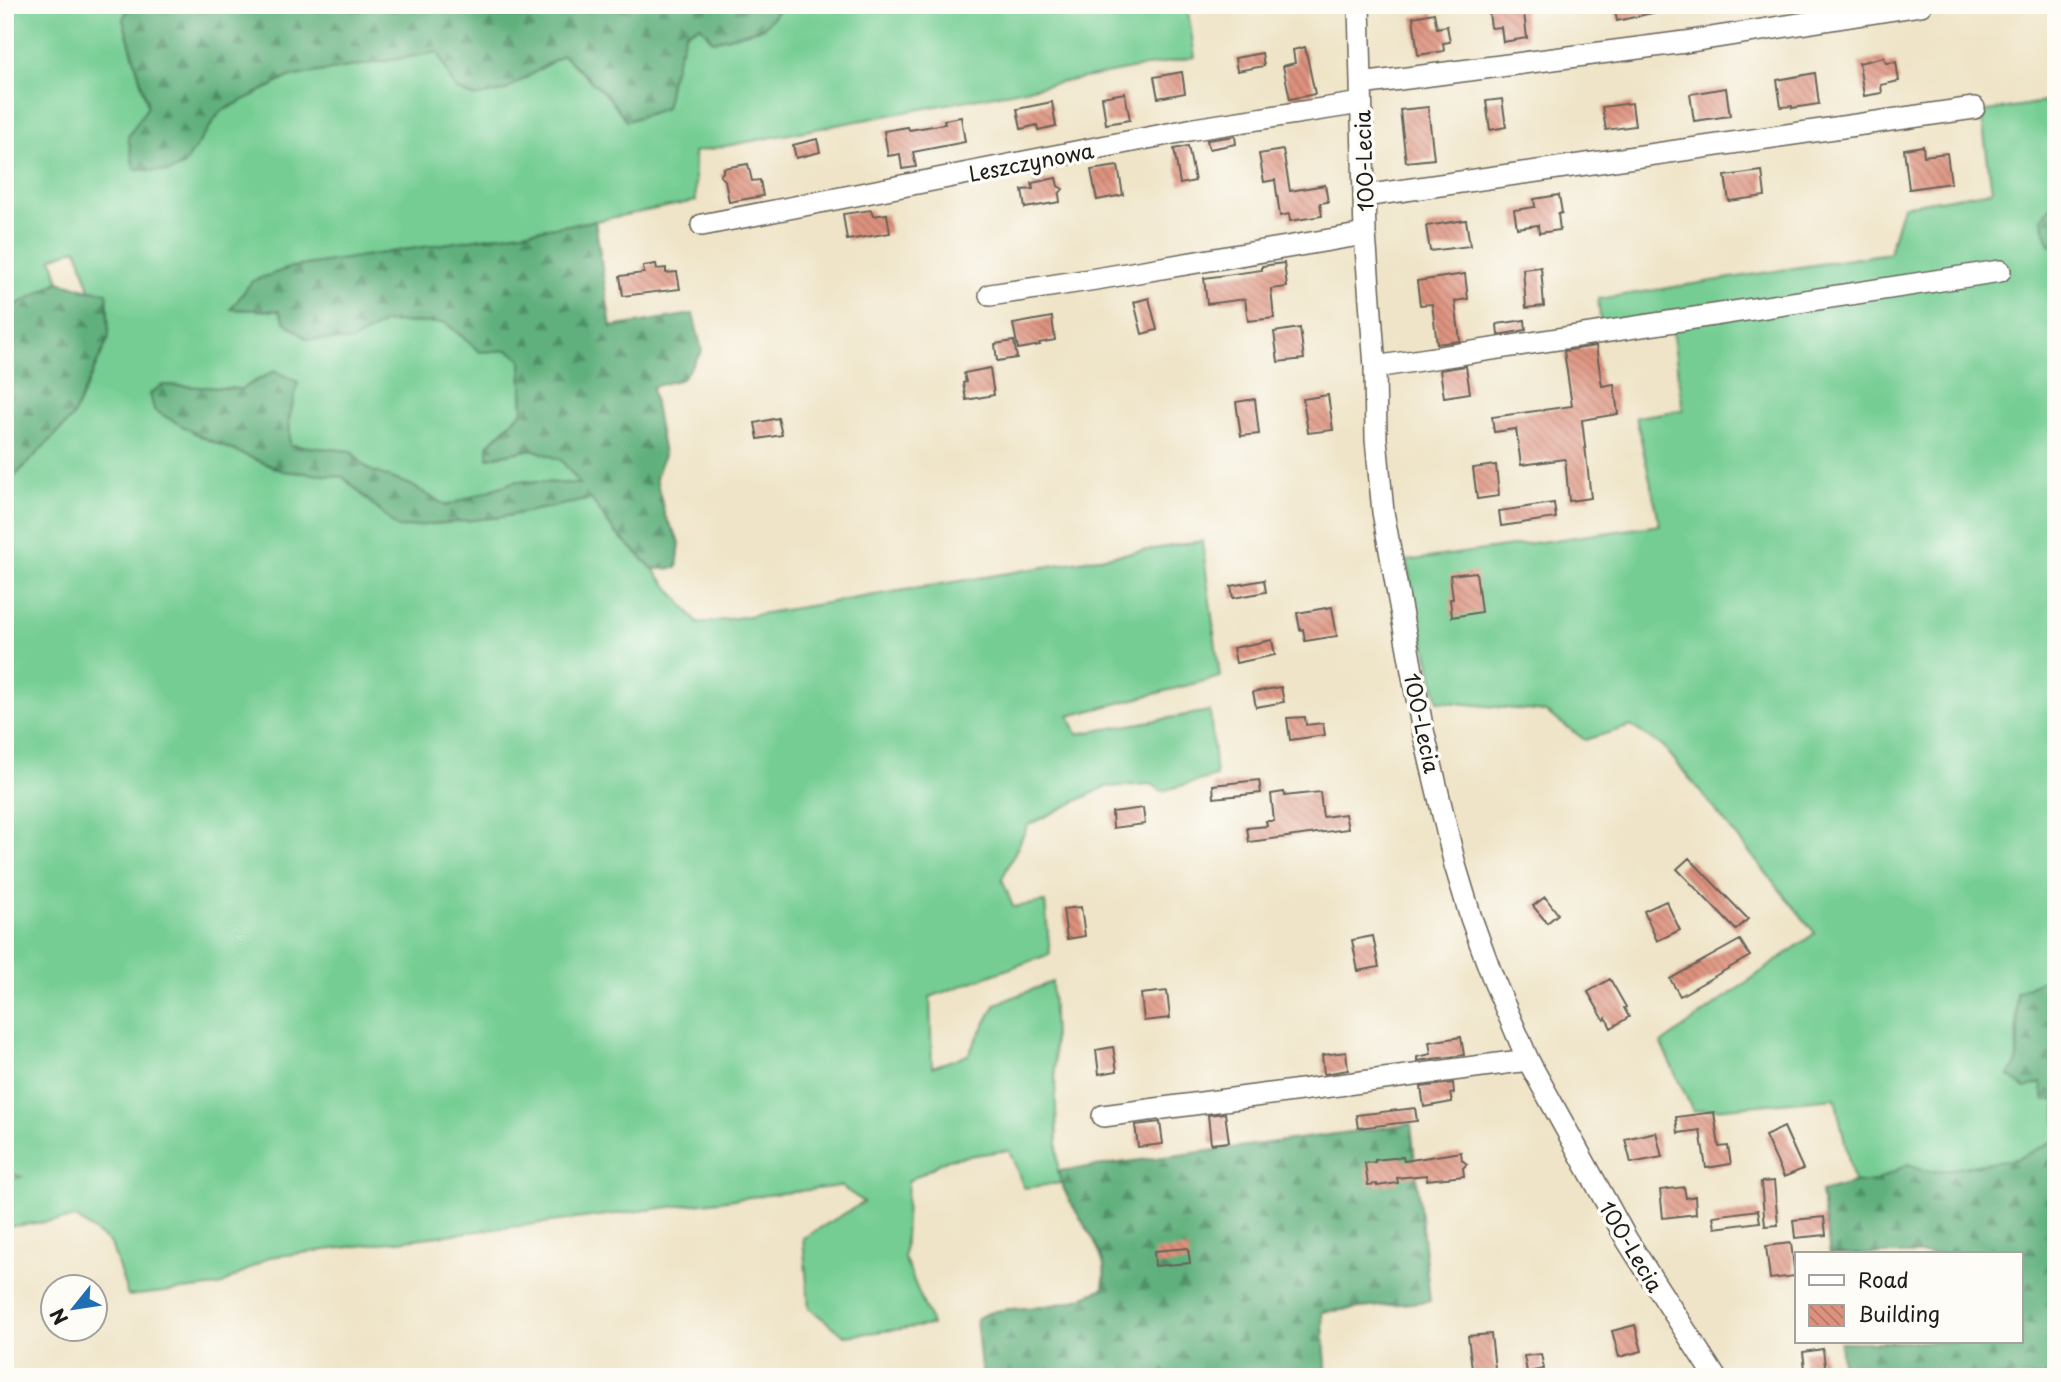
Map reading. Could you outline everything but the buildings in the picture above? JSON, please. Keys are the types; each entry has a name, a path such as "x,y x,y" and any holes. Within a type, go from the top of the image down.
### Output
{"street":[{"name":"100-Lecia","path":"1359,5 1365,234 1375,367 1376,439 1383,512 1422,726 1455,865 1493,981 1528,1060 1627,1240 1716,1377"},
{"name":"Leszczynowa","path":"702,225 1195,129 1361,93 1921,5"},
{"path":"1364,196 1974,108"},
{"path":"990,295 1365,234"},
{"path":"1375,367 2000,271"},
{"path":"1103,1116 1528,1060"}],"green space":[{"path":"5,5 130,5 123,20 148,106 128,137 183,166 220,112 289,77 439,52 455,89 504,91 563,55 609,98 627,121 666,108 670,82 686,32 701,26 713,41 763,28 779,10 778,5 1187,5 1195,57 694,152 696,201 595,221 292,267 232,309 280,311 285,322 352,341 386,322 446,323 480,352 508,350 521,359 523,411 488,445 488,458 532,449 561,460 581,484 516,481 447,506 411,485 369,470 350,451 290,445 289,419 298,382 275,371 241,389 162,385 154,410 204,438 283,471 343,477 398,528 501,517 592,499 614,531 653,569 699,624 1202,541 1220,677 1069,716 1077,734 1210,711 1216,776 1162,791 1151,784 1105,787 1028,825 1002,879 1013,907 1045,902 1050,954 930,997 932,1067 968,1055 996,1004 1052,982 1058,1171 1061,1183 1024,1188 1009,1150 948,1159 908,1181 904,1257 932,1325 845,1336 809,1308 803,1238 864,1202 840,1186 270,1257 219,1286 128,1296 111,1244 76,1218 5,1227 5,1180 21,1177 5,1171 5,486 72,418 109,337 107,293 90,290 77,248 52,258 59,282 10,309 5,277"},
{"path":"130,5 778,5 779,10 763,28 713,41 701,26 686,32 670,82 666,108 627,121 609,98 563,55 504,91 474,97 455,89 438,52 289,77 220,112 183,166 169,172 134,169 128,137 148,106 123,19"},
{"path":"2056,100 2056,202 2041,217 2049,244 2056,244 2056,974 2016,993 2017,1062 2009,1076 2041,1082 2045,1099 2056,1100 2056,1140 2017,1159 1930,1172 1908,1164 1876,1181 1854,1183 1835,1098 1693,1111 1661,1044 1815,933 1664,747 1631,726 1585,740 1546,712 1438,701 1406,561 1660,525 1636,417 1683,410 1672,329 1602,334 1598,299 1889,253 1903,206 1992,191 1981,112"},
{"path":"2056,202 2056,244 2050,245 2041,217"},
{"path":"595,221 611,327 693,314 702,351 682,379 652,387 664,455 656,478 665,516 680,542 677,568 653,569 614,531 591,499 501,517 398,528 343,477 283,471 204,438 154,410 150,394 162,385 241,389 274,371 298,382 289,419 290,445 350,451 369,470 411,485 446,506 516,481 580,484 561,460 532,449 488,458 488,445 523,411 521,359 508,350 480,352 446,323 386,322 352,341 307,339 285,322 279,311 231,309 252,281 292,267"},
{"path":"5,277 10,308 59,282 107,292 109,337 72,418 5,486"},
{"path":"2056,974 2056,1100 2045,1100 2041,1083 2025,1088 2009,1076 2017,1062 2016,993"},
{"path":"1411,1124 1430,1301 1322,1312 1327,1377 982,1377 976,1319 1000,1310 1068,1302 1103,1288 1104,1269 1100,1253 1067,1195 1058,1171"},
{"path":"2056,1140 2056,1377 1843,1377 1840,1344 2022,1344 2022,1252 1830,1252 1821,1192 1854,1183 1876,1181 1908,1164 1931,1172 2017,1159"}]}
